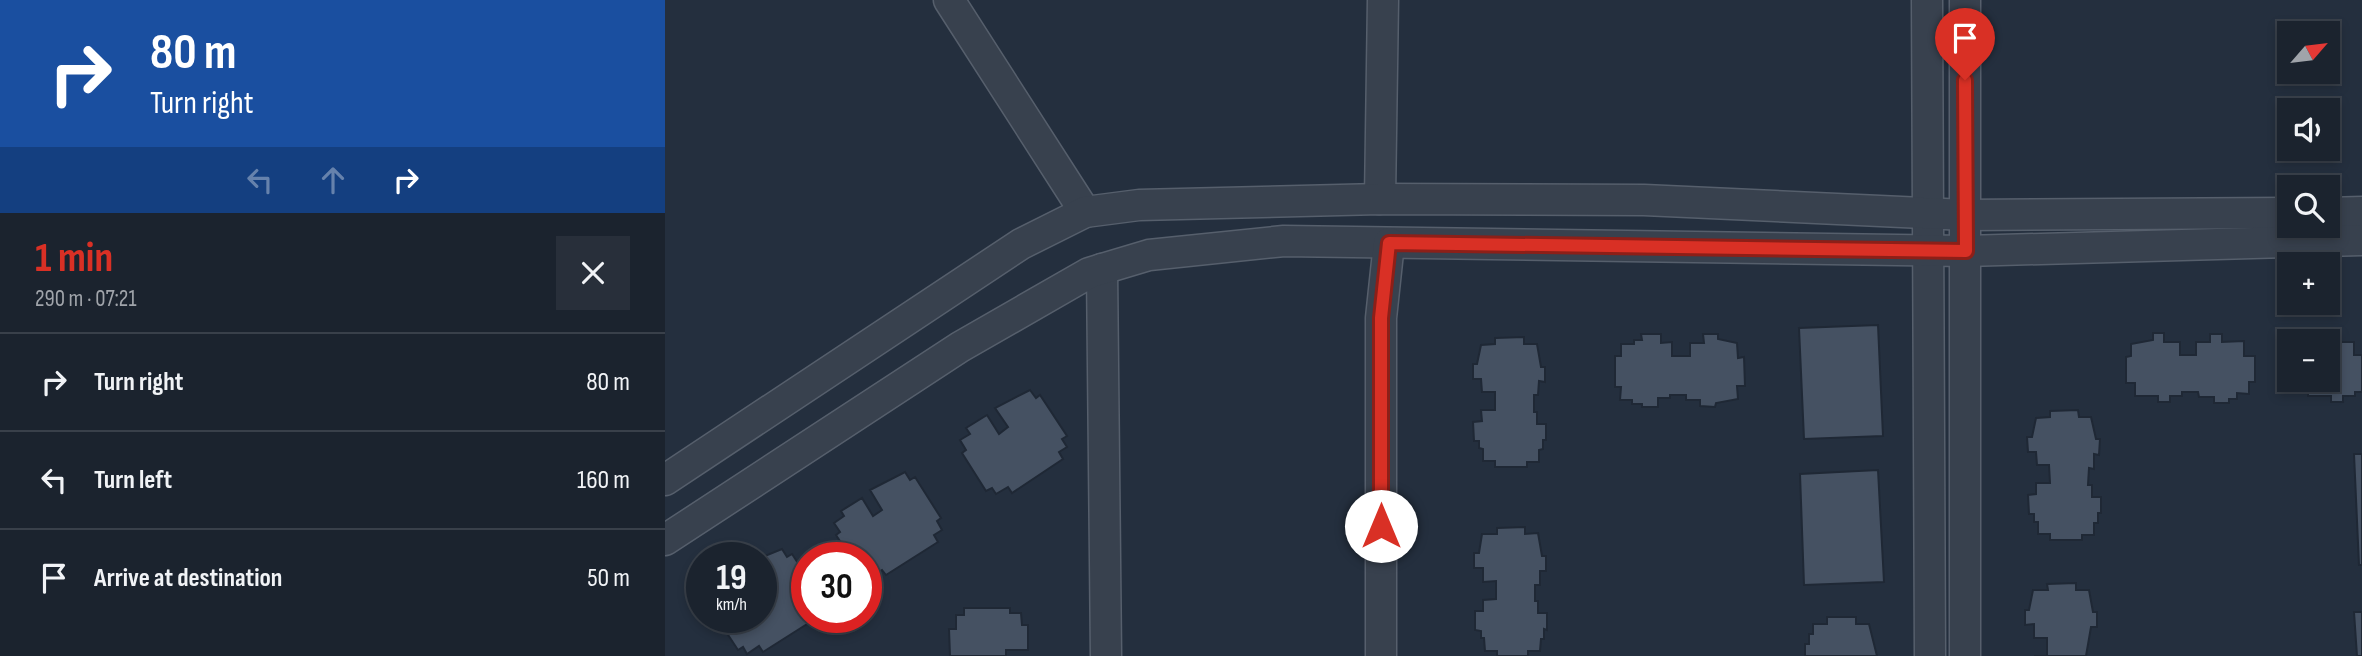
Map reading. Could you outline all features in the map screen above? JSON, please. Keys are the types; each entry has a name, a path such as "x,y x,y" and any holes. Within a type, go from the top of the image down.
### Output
{"street":[{"path":"949,0 1086,212"},
{"path":"1380,199 1383,0"},
{"path":"1927,0 1926,250 1930,656"},
{"path":"1965,0 1965,656"},
{"path":"665,480 1021,244 1086,212 1139,205 1380,199 1644,200 1926,211 1966,215 2277,213"},
{"path":"2340,213 2362,212"},
{"path":"665,540 960,347 1089,273 1149,255 1284,241 1966,251 2362,240"},
{"path":"1381,656 1381,318 1389,243"},
{"path":"1102,269 1106,656"}],"building":[{"path":"1878,325 1883,436 1804,439 1799,328"},
{"path":"2153,333 2164,333 2164,342 2180,342 2180,355 2196,355 2196,342 2210,342 2210,334 2222,334 2222,342 2244,341 2244,356 2255,356 2255,382 2249,382 2249,394 2237,393 2237,399 2229,399 2229,403 2214,403 2214,397 2199,397 2198,392 2182,392 2182,396 2170,396 2170,402 2158,402 2158,396 2135,396 2135,383 2126,383 2126,357 2131,356 2131,344 2153,340"},
{"path":"1641,334 1661,334 1661,343 1672,342 1672,356 1690,356 1690,343 1704,343 1703,334 1718,334 1718,339 1737,343 1738,358 1744,357 1745,386 1737,386 1738,399 1716,403 1715,407 1700,406 1700,400 1686,400 1686,395 1658,398 1658,407 1642,407 1642,404 1632,404 1632,400 1620,400 1621,387 1615,387 1615,356 1621,356 1621,344 1634,344 1634,340 1642,340"},
{"path":"1524,337 1524,344 1537,344 1541,367 1545,367 1545,382 1539,381 1538,395 1534,395 1534,412 1537,412 1537,424 1546,424 1546,440 1543,440 1543,449 1539,450 1539,462 1527,462 1527,467 1495,467 1495,461 1483,461 1483,449 1479,448 1479,441 1474,441 1473,422 1482,421 1481,410 1495,410 1495,392 1482,392 1481,379 1473,379 1473,364 1477,364 1481,345 1495,344 1495,338"},
{"path":"2340,342 2354,342 2354,355 2362,355 2362,392 2355,392 2355,396 2343,396 2343,402 2331,402 2331,396 2308,396 2308,392 2340,392"},
{"path":"1030,390 1036,398 1040,395 1067,436 1062,439 1067,447 1059,452 1063,459 1012,493 1008,487 996,494 992,488 986,491 962,453 966,450 960,440 970,434 966,428 987,415 999,434 1008,427 995,408"},
{"path":"2078,410 2079,417 2091,417 2096,439 2100,439 2099,455 2094,454 2094,469 2089,468 2088,485 2092,485 2092,497 2101,497 2101,513 2098,513 2098,523 2094,523 2094,535 2082,535 2082,540 2050,540 2050,534 2038,534 2038,522 2034,522 2034,514 2029,514 2028,495 2036,494 2036,483 2050,483 2049,465 2037,465 2036,452 2028,452 2027,437 2032,437 2036,418 2050,417 2050,411"},
{"path":"2354,454 2362,454 2362,565 2359,565"},
{"path":"1878,470 1884,582 1804,585 1800,474"},
{"path":"905,472 910,480 915,477 941,518 937,521 942,530 934,535 938,542 886,575 882,570 882,542 841,542 836,535 840,532 834,523 844,516 841,511 862,498 873,516 882,510 870,490"},
{"path":"1525,527 1525,534 1538,533 1542,556 1546,556 1546,571 1540,571 1540,585 1535,585 1535,601 1538,601 1538,613 1547,613 1547,630 1544,629 1540,651 1528,651 1528,656 1497,656 1497,651 1485,651 1481,631 1475,630 1475,611 1483,611 1483,600 1496,599 1496,581 1483,582 1483,568 1474,568 1474,553 1479,553 1482,534 1497,534 1497,528"},
{"path":"782,549 787,557 791,555 793,633 763,652 759,646 747,654 743,647 738,650 727,633 777,633 777,551"},
{"path":"2076,583 2076,590 2089,590 2093,612 2097,612 2097,627 2091,627 2086,656 2047,656 2047,638 2034,638 2034,624 2025,625 2025,610 2029,610 2033,590 2048,590 2047,584"},
{"path":"964,608 1010,608 1010,613 1021,613 1022,625 1028,625 1028,650 1006,650 1006,656 950,656 949,629 956,629 956,615 964,615"},
{"path":"2354,612 2362,612 2362,656 2357,656"},
{"path":"1827,617 1856,617 1856,624 1869,624 1877,656 1805,656 1805,644 1809,644 1809,634 1813,634 1813,624 1827,624"}],"route":[{"path":"1381,526 1381,318 1389,243 1966,251 1965,80"}]}
